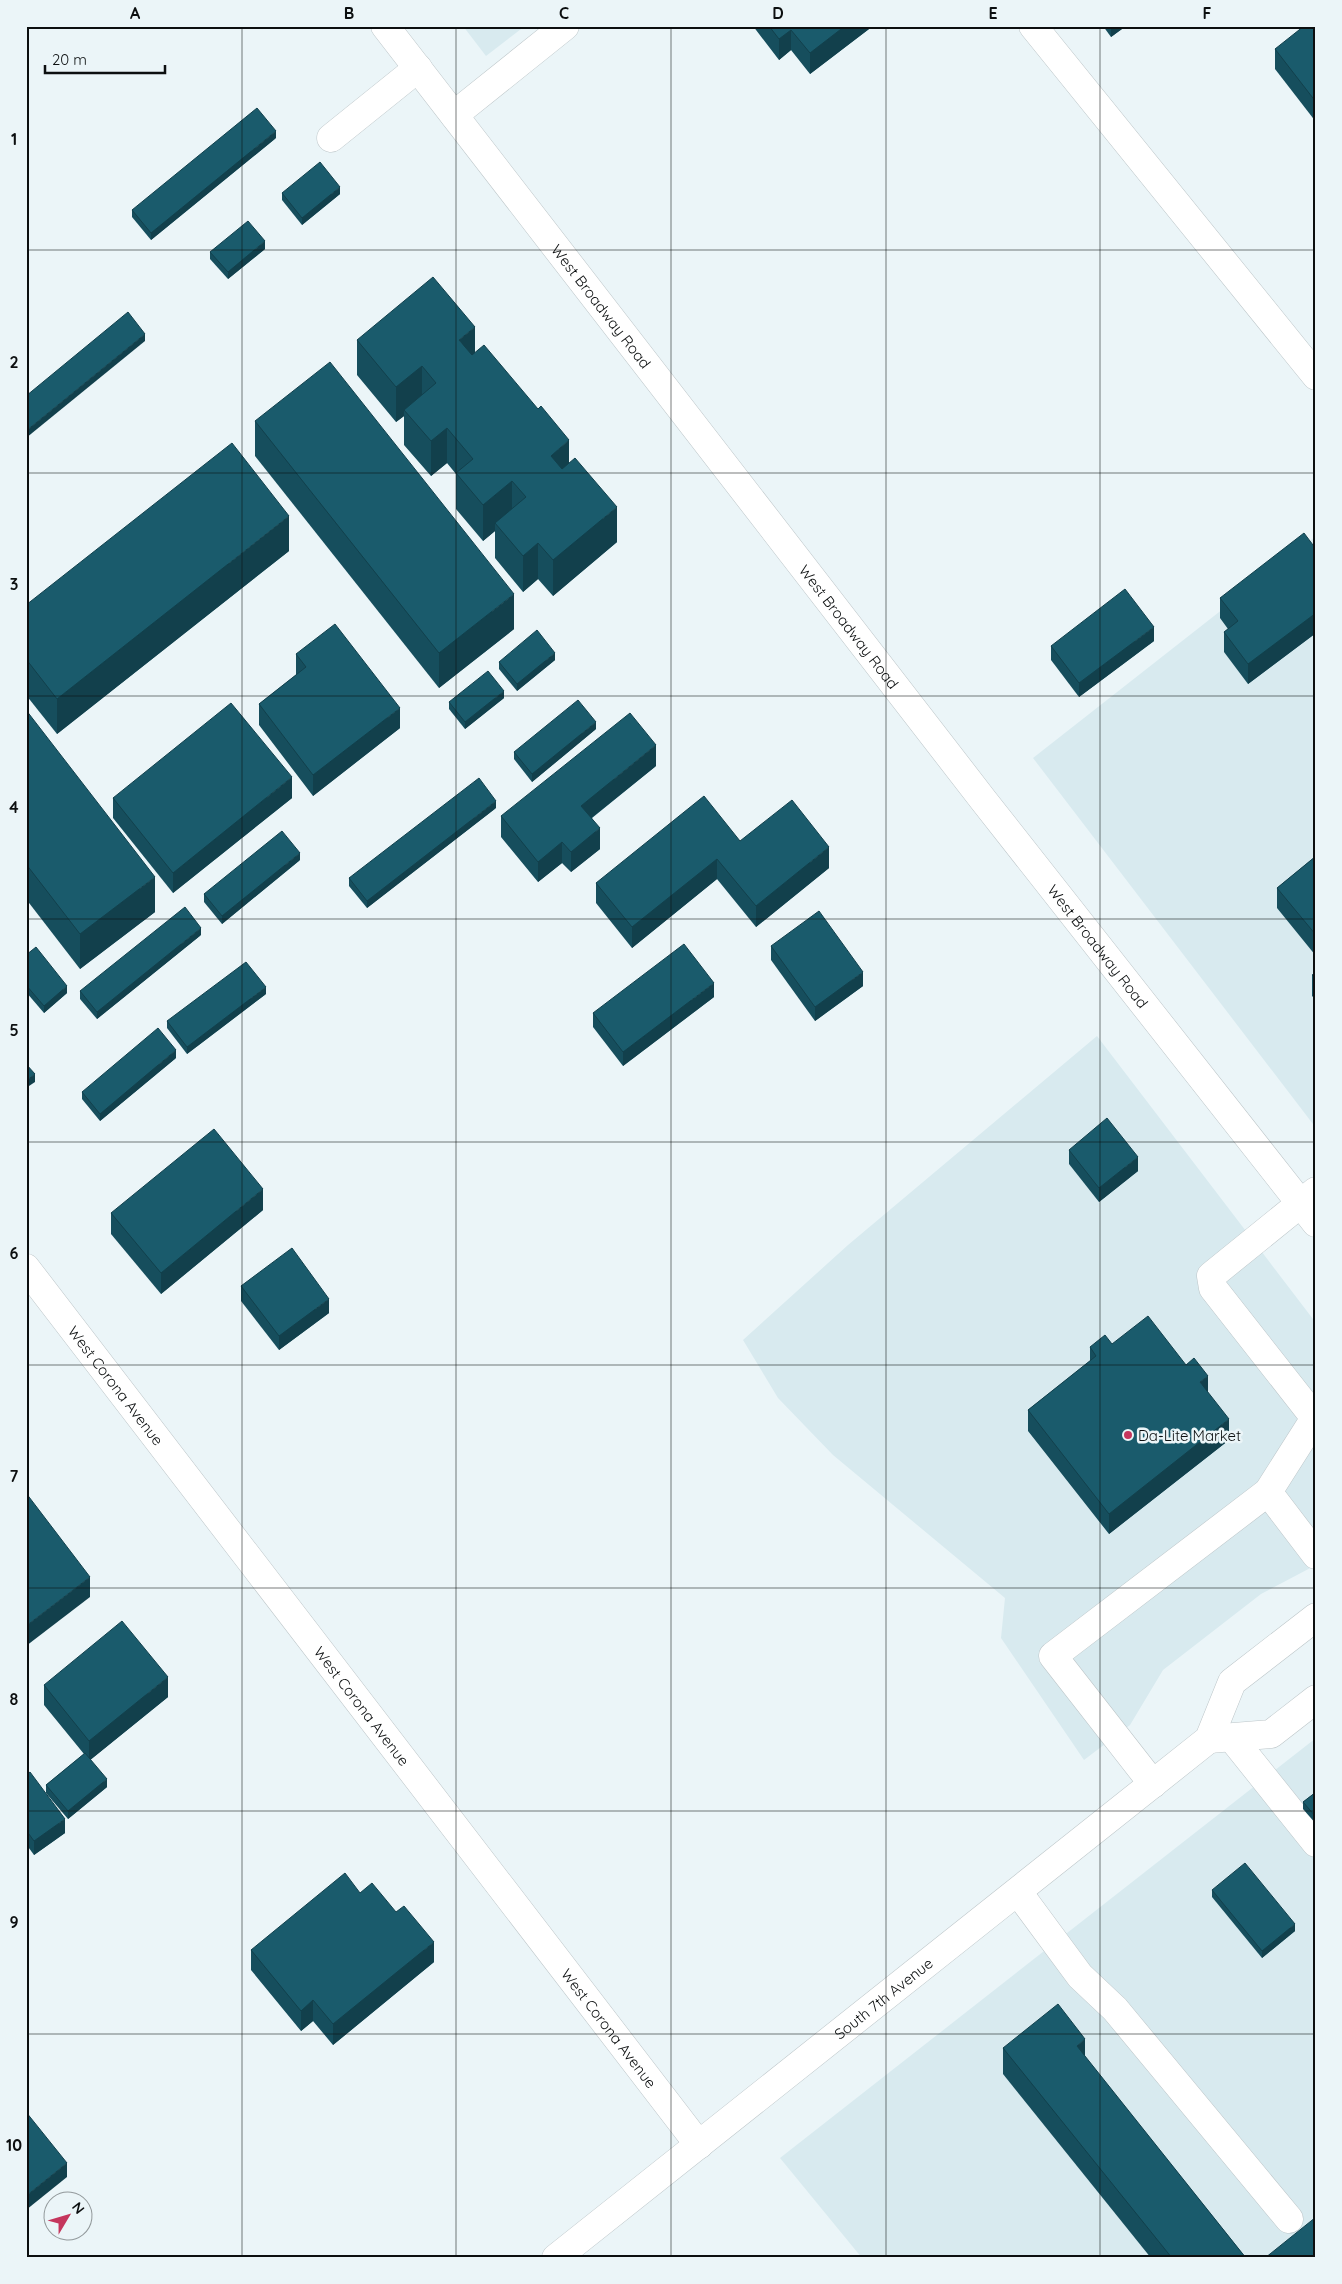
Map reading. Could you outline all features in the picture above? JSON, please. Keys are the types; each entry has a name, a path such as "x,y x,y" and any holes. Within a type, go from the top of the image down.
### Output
{"main road":[{"name":"West Broadway Road","path":"385,26 990,808 1311,1206"},
{"path":"454,115 565,26"},
{"path":"1032,26 1316,376"},
{"path":"331,138 418,68"},
{"path":"1152,1784 1053,1656 1268,1492 1316,1418 1213,1288 1211,1276 1311,1206"},
{"name":"West Corona Avenue","path":"26,1268 699,2145"},
{"path":"1268,1492 1316,1554"},
{"name":"South 7th Avenue","path":"556,2258 1152,1784 1220,1738 1232,1682 1316,1617"},
{"path":"1220,1738 1271,1734 1316,1699"},
{"path":"1220,1738 1316,1843"},
{"path":"1018,1892 1080,1976 1115,2009 1289,2219"}],"shaded area":[{"path":"463,26 525,26 486,56"},
{"path":"1316,536 1316,1128 1033,758"},
{"path":"1097,1036 1316,1323 1316,1565 1261,1594 1163,1670 1130,1725 1084,1760 1001,1638 1005,1598 833,1455 778,1398 743,1340 848,1245"},
{"path":"1316,1738 1316,2258 862,2258 780,2158"}],"building":[{"path":"769,26 845,26 810,53 791,30 779,39"},
{"path":"1304,26 1316,26 1316,102 1275,49"},
{"path":"257,108 276,131 151,233 132,210"},
{"path":"320,162 340,187 302,218 282,193"},
{"path":"248,221 265,241 228,272 210,252"},
{"path":"433,277 475,327 459,340 472,355 484,345 538,409 541,406 569,440 551,456 562,469 575,458 617,507 553,560 538,543 523,556 495,523 526,497 512,481 483,505 456,473 473,459 447,428 431,441 404,410 436,383 422,366 396,387 357,340"},
{"path":"128,312 145,334 26,431 26,396"},
{"path":"330,362 514,594 439,653 255,421"},
{"path":"232,443 289,516 57,699 26,659 26,605"},
{"path":"1304,533 1316,549 1316,613 1248,664 1224,632 1238,621 1220,598"},
{"path":"1125,589 1154,627 1079,683 1051,646"},
{"path":"335,624 400,708 313,775 259,704 306,667 296,654"},
{"path":"537,630 555,653 517,684 499,662"},
{"path":"488,671 504,691 465,722 449,702"},
{"path":"578,700 596,722 532,774 514,752"},
{"path":"231,703 292,777 173,873 113,798"},
{"path":"26,710 155,877 80,934 26,864"},
{"path":"630,713 656,745 581,806 600,828 571,852 562,842 538,862 501,816"},
{"path":"479,778 496,801 367,901 349,878"},
{"path":"704,796 740,841 792,800 829,847 756,906 717,859 632,927 596,883"},
{"path":"282,831 300,853 222,916 204,894"},
{"path":"1316,856 1316,935 1277,888"},
{"path":"185,907 201,928 97,1012 80,991"},
{"path":"819,911 863,972 815,1007 771,946"},
{"path":"684,944 714,983 623,1052 593,1013"},
{"path":"36,947 67,986 44,1006 26,985 26,955"},
{"path":"246,962 266,987 187,1047 167,1021"},
{"path":"158,1028 176,1050 100,1114 82,1092"},
{"path":"26,1064 35,1074 26,1081"},
{"path":"1107,1118 1138,1157 1099,1188 1069,1150"},
{"path":"214,1129 263,1189 161,1273 111,1213"},
{"path":"292,1248 329,1299 279,1336 241,1286"},
{"name":"Da-Lite Market","path":"1148,1316 1186,1365 1194,1358 1208,1376 1200,1382 1229,1419 1109,1514 1028,1410 1096,1356 1090,1347 1105,1335 1112,1344"},
{"path":"26,1493 90,1577 26,1626"},
{"path":"122,1621 168,1677 89,1741 44,1685"},
{"path":"85,1753 107,1779 68,1811 46,1785"},
{"path":"30,1772 65,1819 34,1841 26,1830 26,1775"},
{"path":"1316,1792 1316,1817 1303,1802"},
{"path":"1245,1863 1295,1924 1262,1951 1212,1890"},
{"path":"345,1873 360,1893 372,1883 396,1912 404,1906 434,1942 333,2024 313,2000 301,2011 251,1950"},
{"path":"1058,2004 1085,2039 1077,2046 1246,2258 1172,2258 1003,2048"},
{"path":"26,2112 67,2163 26,2196"},
{"path":"1316,2217 1316,2258 1265,2258"}],"place":[{"name":"Da-Lite Market","path":"1128,1435"}]}
